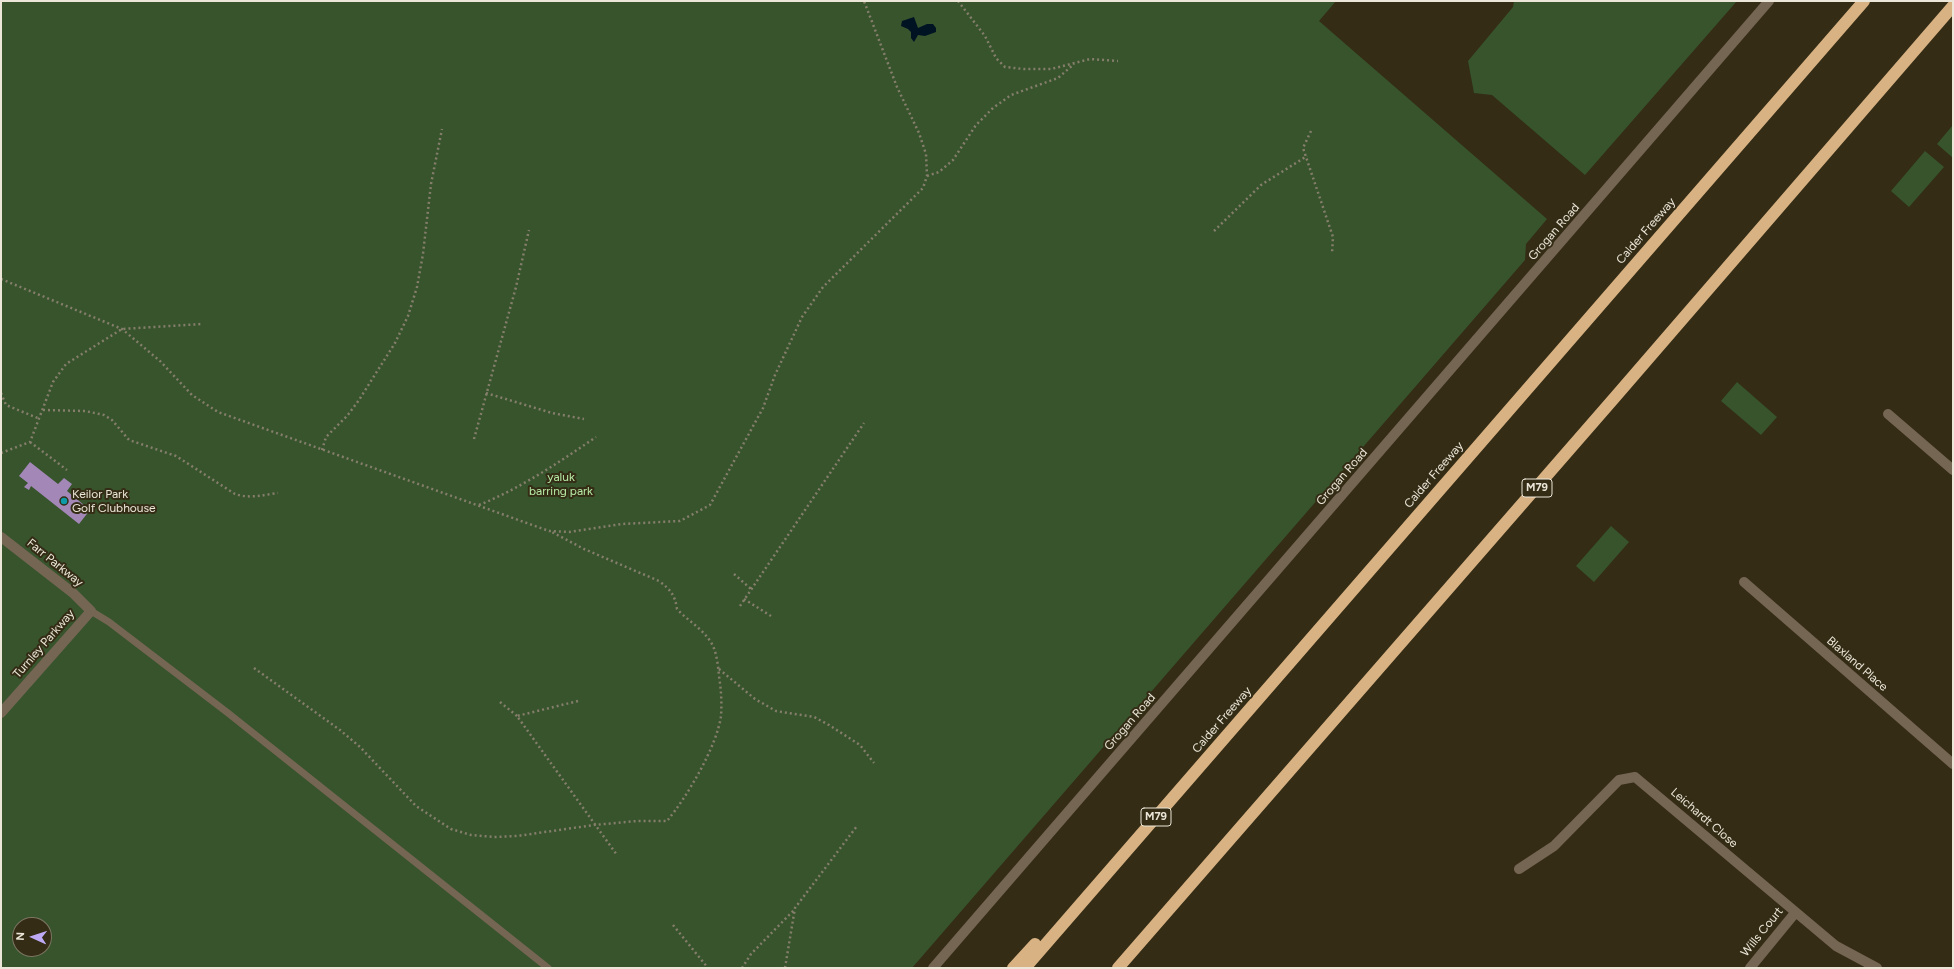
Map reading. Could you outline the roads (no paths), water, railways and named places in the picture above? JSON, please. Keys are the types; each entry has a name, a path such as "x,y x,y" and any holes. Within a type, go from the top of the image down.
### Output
{"highway":[{"name":"Calder Freeway","path":"1025,968 1864,1"},
{"name":"M79","path":"1118,968 1953,6"},
{"path":"1013,968 1287,666"}],"street":[{"name":"Grogan Road","path":"934,968 1769,1"},
{"path":"1888,414 1953,470"},
{"name":"Farr Parkway","path":"1,537 73,594 91,611"},
{"name":"Blaxland Place","path":"1744,582 1953,764"},
{"name":"Turnley Parkway","path":"1,713 91,611"},
{"name":"Leichardt Close","path":"1519,869 1554,846 1619,780 1635,777 1836,946 1877,968"},
{"name":"Wills Court","path":"1750,968 1795,913"}],"lane":[{"path":"91,611 115,627 228,713 548,968"}],"water":[{"path":"914,17 918,28 927,24 933,24 936,28 936,32 925,36 918,35 914,42 911,38 911,32 901,26 902,21"}],"place":[{"name":"Keilor Park Golf Clubhouse","path":"64,501"}],"park label":[{"name":"yaluk barring park","path":"561,484"}]}
